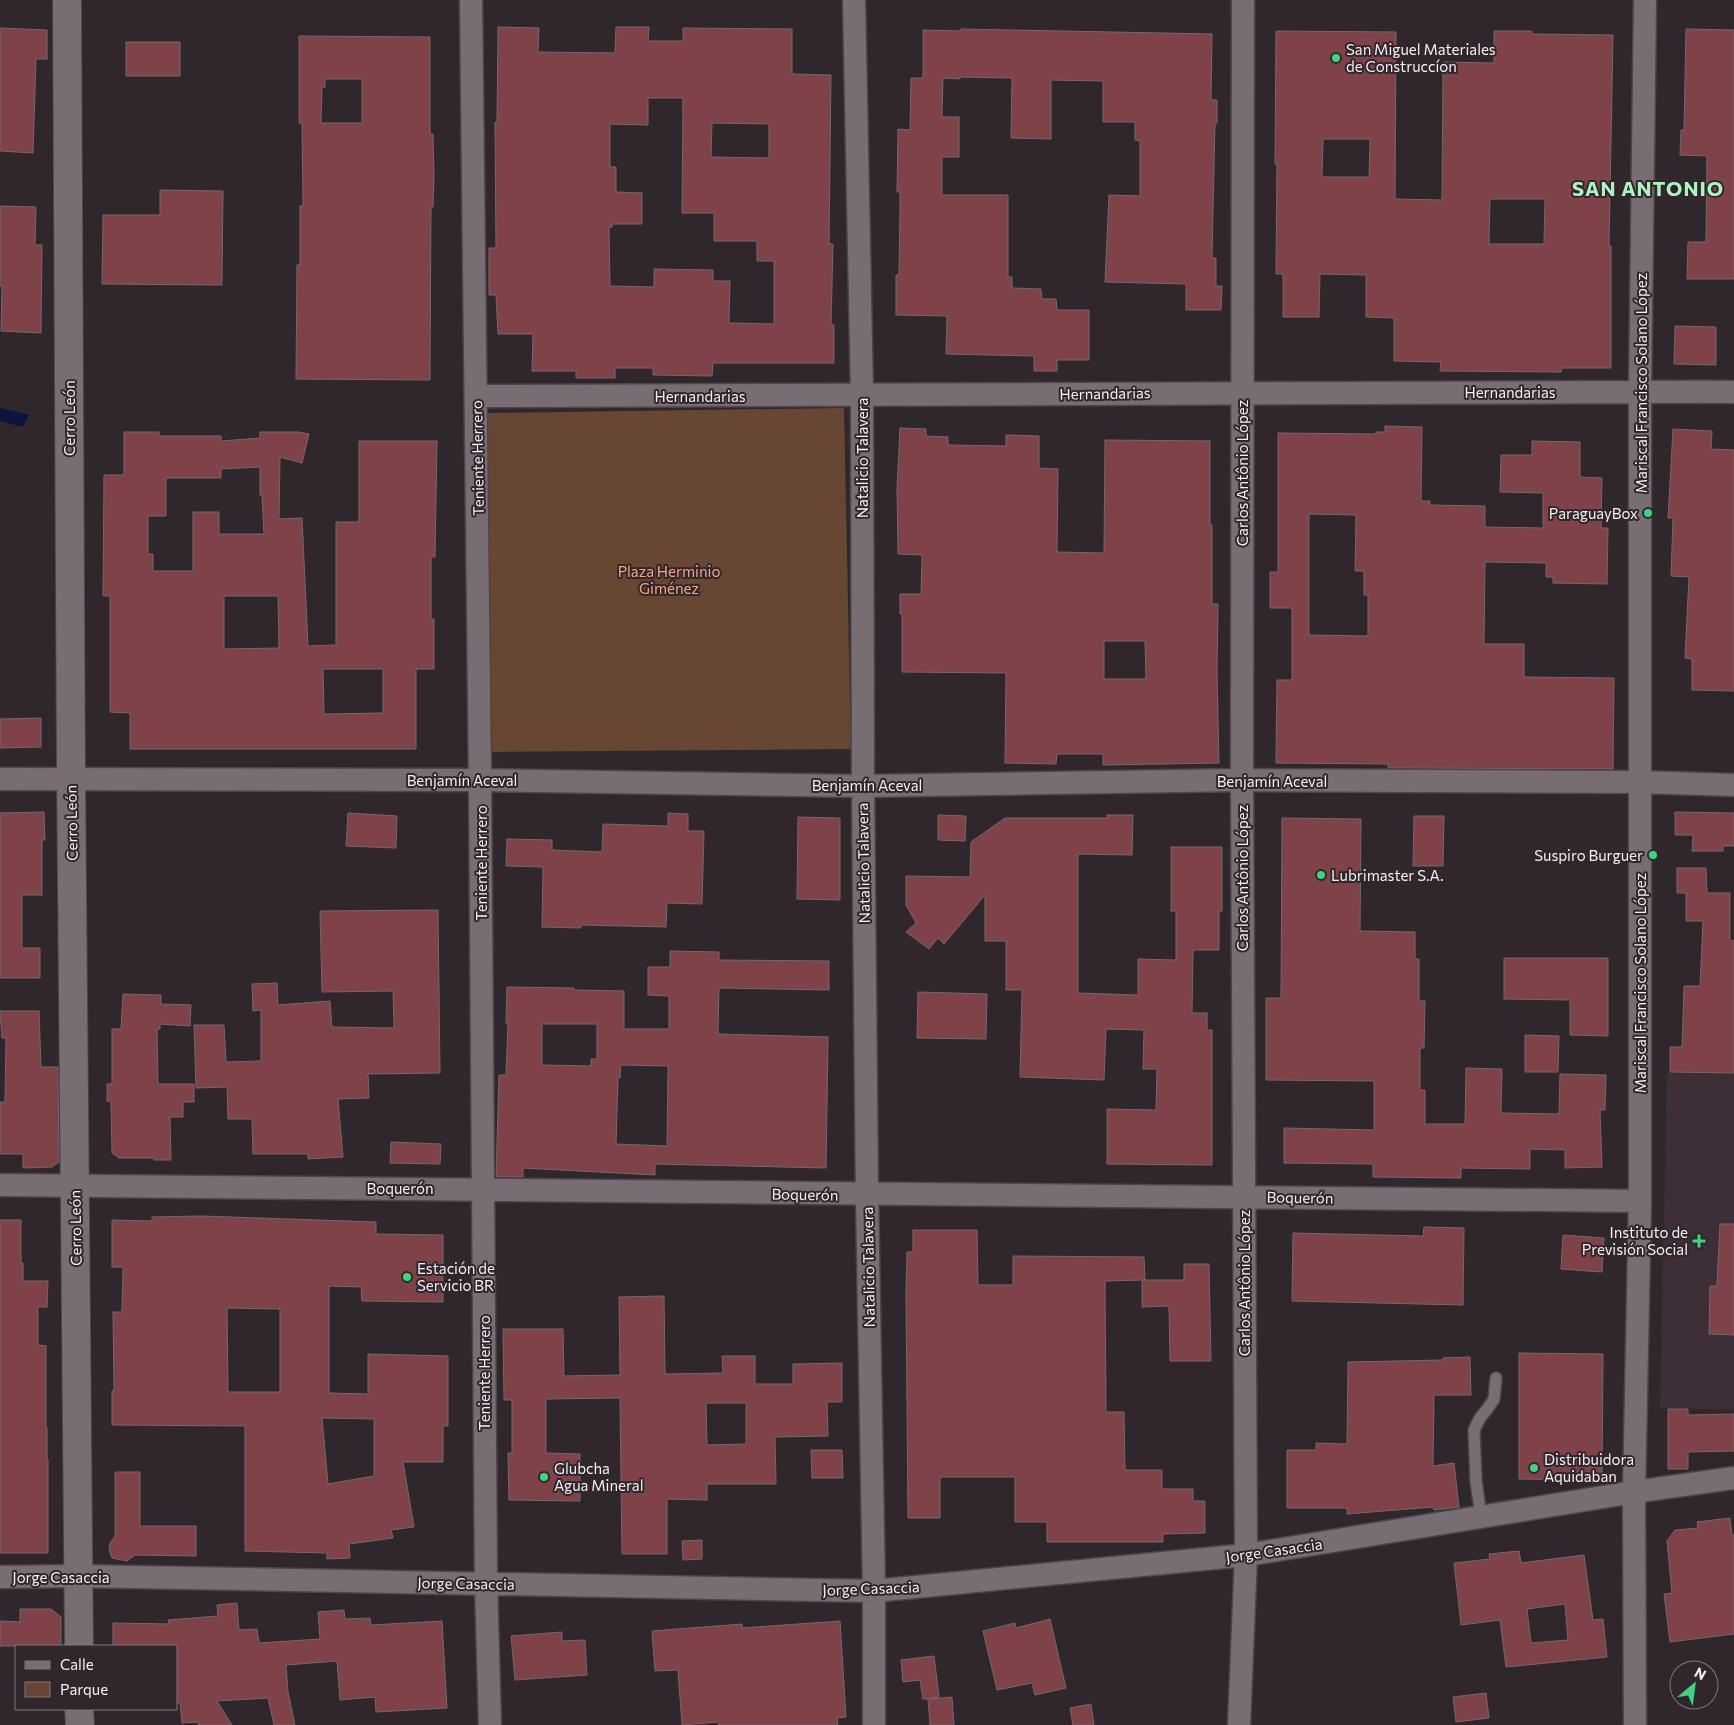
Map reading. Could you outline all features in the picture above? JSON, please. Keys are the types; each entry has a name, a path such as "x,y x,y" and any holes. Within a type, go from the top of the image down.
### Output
{"street":[{"name":"Cerro León","path":"67,0 71,778 79,1645"},
{"name":"Teniente Herrero","path":"472,0 486,1583 490,1725"},
{"name":"Natalicio Talavera","path":"854,0 862,395 866,1195 874,1591 874,1725"},
{"name":"Carlos Antônio López","path":"1239,1725 1246,1555 1242,780 1243,0"},
{"name":"Mariscal Francisco Solano López","path":"1635,1725 1634,1492 1640,1201 1640,392 1645,0"},
{"name":"Hernandarias","path":"476,396 862,395 1242,391 1734,392"},
{"name":"Benjamín Aceval","path":"0,778 480,780 863,786 1242,780 1640,782 1734,785"},
{"name":"Boquerón","path":"0,1185 483,1189 866,1195 1243,1196 1640,1201"},
{"name":"Jorge Casaccia","path":"0,1577 78,1576 874,1591 1246,1555 1634,1492 1734,1478"},
{"path":"80,1710 80,1725"}],"lane":[{"path":"1481,1517 1476,1481 1474,1430 1494,1399 1496,1378"}],"shaded area":[{"path":"0,408 29,415 23,427 0,421"},
{"name":"Instituto de Previsión Social","path":"1667,1072 1734,1074 1734,1410 1660,1408"}],"green space":[{"name":"Plaza Herminio Giménez","path":"844,408 851,749 490,752 487,413"}],"building":[{"path":"498,27 539,28 538,52 615,53 616,27 649,27 648,41 683,41 683,28 792,29 792,74 831,75 829,244 833,244 831,325 834,325 834,363 713,363 712,376 653,375 653,368 615,368 615,378 576,378 576,371 532,371 533,334 498,334 496,295 489,295 489,248 496,248 495,122 497,122","holes":["648,98 683,98 682,213 714,213 714,241 757,241 757,261 774,261 774,324 729,323 730,281 713,281 713,270 654,269 654,287 610,286 609,227 612,227 612,224 642,224 642,193 616,192 616,167 610,167 610,124 648,125","712,123 769,124 769,158 711,157"]},
{"path":"0,28 47,30 47,59 36,59 33,153 0,151"},
{"path":"961,29 1212,34 1211,100 1217,100 1217,123 1215,123 1212,258 1216,258 1216,286 1222,286 1221,310 1186,310 1186,284 1105,282 1109,195 1140,196 1140,141 1135,140 1135,122 1103,122 1103,81 1051,80 1051,139 1011,138 1012,78 960,77 960,79 943,78 942,117 959,117 959,157 942,157 942,195 1008,195 1008,277 1012,277 1012,288 1041,289 1042,299 1056,299 1057,310 1089,310 1089,360 1057,360 1057,371 1034,371 1034,356 946,354 947,316 896,315 896,275 899,275 900,210 900,192 897,192 898,129 910,130 911,78 923,78 923,30 961,31"},
{"path":"1686,29 1734,30 1734,279 1687,279 1688,242 1706,242 1707,156 1680,155 1681,130 1684,130"},
{"path":"1276,31 1396,32 1395,199 1442,200 1443,62 1494,63 1494,31 1532,31 1532,34 1613,35 1609,246 1611,246 1611,368 1562,368 1561,372 1440,371 1441,362 1394,361 1394,318 1366,317 1366,275 1320,274 1319,317 1283,317 1283,274 1276,274 1277,164 1275,164","holes":["1323,139 1370,139 1369,177 1322,177","1490,199 1545,199 1544,244 1489,244"]},
{"path":"299,36 430,37 430,134 433,134 434,174 433,207 431,207 430,380 296,379 297,265 300,265 300,206 303,206 302,123 299,123","holes":["325,79 362,79 362,123 321,123 322,87 325,87"]},
{"path":"126,42 180,42 180,76 126,76"},
{"path":"160,190 223,191 222,285 102,284 103,215 160,215"},
{"path":"0,206 36,207 35,245 42,245 41,333 1,331"},
{"path":"1675,326 1716,327 1716,365 1674,364"},
{"path":"1385,426 1422,427 1421,501 1430,501 1430,505 1485,506 1485,527 1543,528 1543,493 1500,492 1501,455 1532,455 1532,441 1580,442 1580,477 1602,478 1601,528 1608,528 1607,584 1553,583 1553,577 1546,577 1546,563 1485,562 1484,644 1524,644 1524,677 1614,678 1613,769 1388,768 1388,764 1276,763 1277,680 1292,680 1292,608 1270,608 1270,572 1278,572 1278,433 1376,434 1376,432 1385,432","holes":["1309,514 1356,515 1355,571 1364,571 1364,595 1368,595 1368,636 1309,635"]},
{"path":"900,428 926,429 926,436 948,437 948,445 1006,446 1006,435 1039,436 1039,468 1058,469 1057,552 1104,553 1105,440 1210,441 1212,604 1218,604 1219,763 1103,765 1103,754 1057,754 1056,764 1005,763 1006,673 902,672 900,594 921,594 922,555 898,554 897,489","holes":["1104,641 1145,641 1146,679 1104,679"]},
{"path":"1673,429 1712,431 1711,449 1734,450 1734,691 1692,690 1692,659 1685,658 1689,577 1671,576 1673,518 1668,518"},
{"path":"124,432 159,432 159,436 221,436 221,441 260,438 260,432 299,432 309,434 302,463 280,457 279,519 302,518 308,646 336,645 336,522 359,522 359,441 437,441 435,557 431,557 431,619 434,619 434,669 416,669 416,749 130,749 130,713 110,712 110,596 103,596 104,475 124,475","holes":["260,467 260,495 262,495 264,534 219,534 219,512 193,512 193,571 153,571 153,554 148,554 148,516 166,516 166,478 221,478 221,469","224,596 278,596 279,648 224,649","323,669 383,669 383,713 324,714"]},
{"path":"41,718 41,747 0,748 0,719"},
{"path":"44,812 45,840 42,840 42,895 22,895 22,948 40,948 40,978 0,978 0,813"},
{"path":"1675,812 1734,813 1734,846 1723,846 1723,851 1692,851 1693,835 1675,835"},
{"path":"348,813 397,816 396,848 346,846"},
{"path":"668,813 688,814 688,831 704,831 702,904 667,903 666,927 581,925 581,928 542,927 543,867 506,866 507,839 552,840 552,850 602,852 603,824 668,826"},
{"path":"938,815 966,816 965,841 938,840"},
{"path":"1107,815 1133,815 1132,855 1078,854 1078,993 1138,995 1138,959 1176,960 1176,911 1171,911 1171,847 1222,847 1222,911 1219,911 1219,950 1193,950 1192,1013 1207,1013 1207,1030 1212,1030 1212,1165 1107,1164 1107,1109 1156,1110 1157,1069 1143,1069 1144,1030 1106,1029 1104,1080 1020,1077 1022,990 1006,990 1006,941 985,941 985,895 944,944 938,938 929,949 906,932 916,923 906,905 906,876 970,877 971,842 1005,818 1107,818"},
{"path":"1414,816 1444,816 1443,866 1413,866"},
{"path":"798,817 840,818 840,900 797,899"},
{"path":"1282,818 1361,819 1360,931 1415,932 1415,959 1419,959 1419,1001 1425,1001 1424,1048 1420,1048 1420,1090 1425,1090 1425,1124 1465,1124 1466,1068 1502,1069 1501,1113 1559,1114 1560,1074 1606,1075 1605,1110 1600,1110 1602,1167 1565,1168 1565,1150 1530,1149 1530,1169 1461,1168 1461,1178 1373,1177 1373,1164 1284,1163 1284,1128 1374,1130 1374,1081 1266,1080 1266,998 1281,998"},
{"path":"1677,868 1706,868 1707,893 1730,893 1730,940 1734,941 1734,1073 1670,1072 1670,1047 1682,1047 1684,986 1700,986 1703,921 1686,921 1686,893 1677,893"},
{"path":"438,910 440,1073 368,1074 369,1098 338,1099 343,1157 308,1159 308,1154 253,1154 252,1119 228,1119 227,1087 196,1088 194,1025 224,1025 226,1062 261,1061 261,1010 253,1011 252,984 277,983 278,1005 330,1001 332,1027 394,1028 393,991 322,992 320,911"},
{"path":"670,951 719,952 719,960 829,961 829,990 719,988 718,1034 828,1037 826,1168 655,1164 655,1175 523,1168 523,1177 496,1177 499,1075 506,1075 507,987 624,991 624,1029 669,1029 669,996 648,995 648,967 670,967","holes":["542,1024 597,1024 597,1059 591,1059 591,1066 542,1065","621,1065 668,1066 667,1146 616,1144 618,1078 620,1078"]},
{"path":"1504,958 1608,958 1608,1036 1570,1035 1570,1000 1504,999"},
{"path":"918,992 987,994 986,1039 917,1038"},
{"path":"123,994 161,995 161,1004 191,1005 190,1026 160,1024 160,1029 157,1029 158,1084 194,1084 194,1102 183,1102 183,1117 170,1117 171,1160 119,1158 112,1153 111,1102 107,1101 107,1084 112,1084 112,1029 121,1029"},
{"path":"0,1011 39,1011 41,1067 58,1067 59,1162 52,1167 23,1168 23,1154 0,1154 0,1102 5,1102 6,1038 2,1038"},
{"path":"1525,1035 1559,1036 1558,1072 1525,1072"},
{"path":"391,1142 441,1144 440,1164 390,1163"},
{"path":"201,1216 376,1222 376,1234 443,1235 443,1302 362,1301 361,1287 329,1286 329,1393 368,1394 368,1354 448,1356 448,1426 443,1426 443,1462 403,1462 414,1527 391,1530 393,1538 349,1544 350,1558 327,1559 327,1553 245,1551 245,1426 112,1425 112,1391 114,1391 113,1312 122,1312 123,1267 112,1267 112,1220 152,1221 152,1217","holes":["227,1308 280,1309 280,1392 228,1392","322,1418 374,1419 374,1476 328,1484"]},
{"path":"0,1220 21,1220 23,1281 48,1281 47,1307 38,1307 38,1345 46,1346 48,1553 0,1553"},
{"name":"Instituto de Previsión Social","path":"1720,1224 1734,1224 1734,1335 1709,1334 1710,1286 1717,1286"},
{"path":"1424,1227 1464,1228 1463,1305 1292,1301 1293,1233 1423,1236"},
{"path":"913,1230 977,1230 978,1285 1013,1285 1013,1256 1144,1257 1145,1280 1184,1280 1184,1264 1209,1264 1211,1361 1170,1361 1169,1306 1142,1307 1142,1280 1105,1281 1106,1412 1124,1412 1125,1470 1162,1470 1162,1489 1193,1489 1193,1501 1205,1501 1205,1533 1163,1534 1163,1542 1047,1542 1047,1522 1015,1522 1015,1477 940,1477 940,1518 908,1518 906,1295 907,1252 913,1252"},
{"path":"1563,1235 1604,1238 1602,1272 1561,1269"},
{"path":"664,1296 665,1374 723,1373 722,1356 755,1356 755,1384 793,1384 793,1364 842,1363 842,1402 827,1402 828,1436 775,1437 776,1484 707,1484 707,1500 667,1499 667,1554 622,1554 620,1398 546,1399 546,1453 580,1454 580,1501 509,1500 508,1453 512,1453 512,1400 504,1400 503,1329 563,1329 564,1376 620,1375 619,1297","holes":["706,1403 746,1403 746,1444 707,1445"]},
{"path":"1519,1353 1603,1354 1602,1480 1519,1479"},
{"path":"1470,1357 1471,1395 1434,1395 1433,1466 1454,1463 1459,1507 1434,1510 1433,1507 1347,1514 1347,1508 1287,1508 1287,1450 1316,1450 1316,1443 1347,1444 1348,1362 1443,1360 1443,1358"},
{"path":"1668,1409 1688,1409 1688,1415 1734,1414 1734,1451 1688,1452 1688,1469 1668,1469"},
{"path":"811,1450 842,1450 843,1478 812,1478"},
{"path":"115,1472 140,1472 140,1526 196,1526 196,1556 135,1555 127,1561 112,1558 109,1550 110,1543 115,1536"},
{"path":"1730,1518 1732,1535 1734,1535 1734,1634 1670,1642 1664,1594 1672,1593 1667,1541 1675,1530 1698,1528 1697,1522"},
{"path":"702,1540 702,1559 683,1560 682,1541"},
{"path":"1519,1551 1521,1563 1584,1555 1593,1620 1603,1619 1607,1657 1506,1667 1500,1620 1461,1625 1454,1563 1490,1559 1489,1554","holes":["1565,1604 1568,1640 1531,1643 1527,1609"]},
{"path":"237,1603 239,1630 257,1629 259,1643 320,1639 318,1612 344,1610 345,1619 370,1618 371,1625 442,1621 447,1708 376,1712 375,1697 340,1700 337,1661 286,1665 288,1692 295,1725 274,1725 268,1698 217,1701 232,1725 199,1725 198,1722 182,1723 180,1703 178,1703 178,1645 113,1645 113,1623 169,1624 168,1620 218,1616 217,1605"},
{"path":"20,1609 51,1609 61,1617 61,1645 0,1646 0,1621 20,1622"},
{"path":"1050,1619 1066,1688 1035,1695 1032,1683 997,1690 983,1631 1015,1623 1016,1628"},
{"path":"840,1621 846,1717 837,1718 838,1725 719,1725 718,1722 682,1725 678,1670 655,1671 652,1631 742,1624 742,1628"},
{"path":"562,1632 562,1641 585,1640 587,1675 515,1680 511,1636"},
{"path":"934,1656 939,1697 929,1699 952,1697 954,1725 930,1725 928,1699 923,1699 920,1680 903,1682 901,1660"},
{"path":"1486,1693 1489,1718 1456,1722 1453,1697"},
{"path":"1091,1704 1094,1725 1073,1725 1070,1708"}],"place":[{"name":"San Miguel Materiales de Construccíon","path":"1336,58"},
{"name":"ParaguayBox","path":"1648,513"},
{"name":"Suspiro Burguer","path":"1653,855"},
{"name":"Lubrimaster S.A.","path":"1321,875"},
{"name":"Instituto de Previsión Social","path":"1699,1241"},
{"name":"Estación de Servicio BR","path":"407,1277"},
{"name":"Distribuidora Aquidaban","path":"1534,1468"},
{"name":"Glubcha Agua Mineral","path":"544,1477"}],"district":[{"name":"SAN ANTONIO","path":"1648,188"}]}
